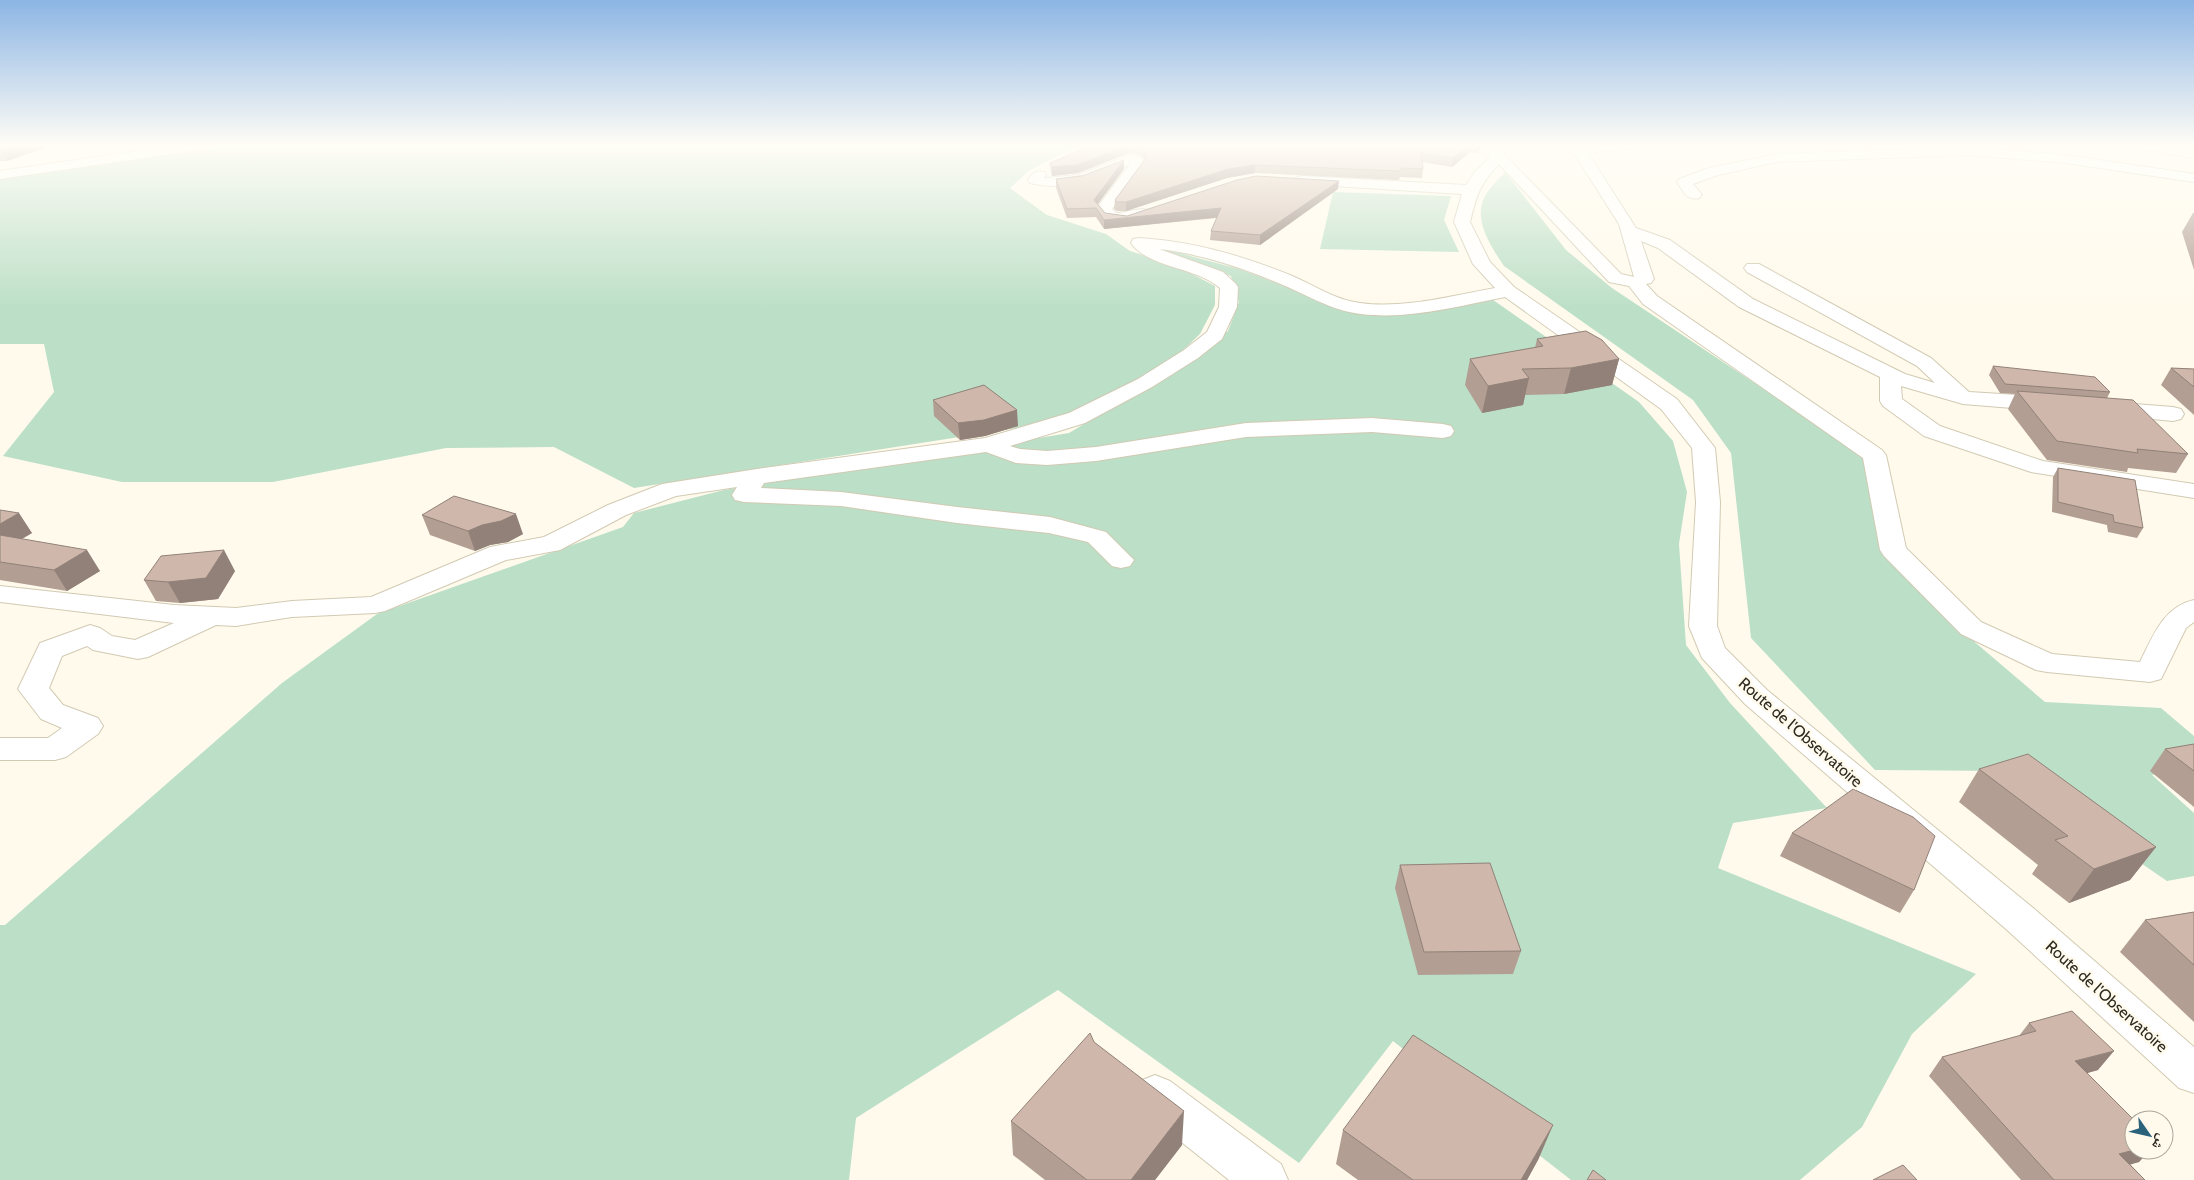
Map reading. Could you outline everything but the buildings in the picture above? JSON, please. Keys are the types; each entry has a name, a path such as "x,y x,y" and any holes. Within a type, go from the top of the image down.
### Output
{"street":[{"path":"1111,199 1104,209 1111,218 1127,218 1156,209"},
{"name":"Route de l'Observatoire","path":"1468,199 1462,222 1482,264 1508,291 1669,404 1703,448 1708,502 1703,626 1712,651 1756,697 2019,918 2194,1074"},
{"path":"1541,199 1616,278 1635,282 1645,280 1627,224 1611,199"},
{"path":"1630,232 1664,244 1746,303 1890,374 1964,398 2173,414"},
{"path":"0,594 174,614 236,617 292,609 375,605 499,554 551,544 617,510 671,489 988,445 1077,418 1145,384 1191,354 1215,335 1228,307 1229,287 1217,276 1148,251 1139,243 1161,243 1229,259 1304,287 1342,305 1388,311 1508,291"},
{"path":"1753,268 1924,362 1964,398"},
{"path":"1635,282 1650,300 1874,455 1893,550 1971,628 2047,663 2150,672 2174,622 2194,608"},
{"path":"1890,374 1891,401 1932,431 2039,467 2194,491"},
{"path":"988,445 1016,456 1047,458 1096,454 1246,430 1372,425 1443,431"},
{"path":"757,476 744,495 841,499 957,515 1050,525 1097,536 1121,560"},
{"path":"0,749 55,749 87,726 52,712 33,689 50,650 90,634 103,644 138,650 213,616"},
{"path":"1126,1073 1265,1180"}],"green space":[{"path":"0,199 1025,199 1047,215 1106,234 1130,251 1194,275 1215,286 1215,305 1200,334 1179,354 1123,390 1042,424 634,488 554,447 446,448 273,482 122,482 3,456 54,392 44,344 0,344"},
{"path":"1331,199 1450,199 1444,220 1459,252 1320,249"},
{"path":"1484,199 1526,199 1566,250 1612,288 1870,460 1920,589 1950,621 2045,702 2161,708 2194,736 2194,766 2152,775 2194,813 2194,876 2167,881 2006,771 1875,770 1751,638 1731,453 1693,400 1504,266 1485,233 1481,215"},
{"path":"1153,246 1239,269 1356,312 1489,297 1639,402 1673,441 1687,492 1679,544 1686,645 1730,703 1827,808 1733,823 1718,868 1976,974 1912,1034 1862,1127 1800,1180 1571,1180 1393,1041 1299,1163 1058,990 856,1118 849,1180 0,1180 0,925 5,925 282,683 377,614 623,527 634,513 724,490 1069,433 1186,363 1228,331 1239,302 1231,276"}]}
